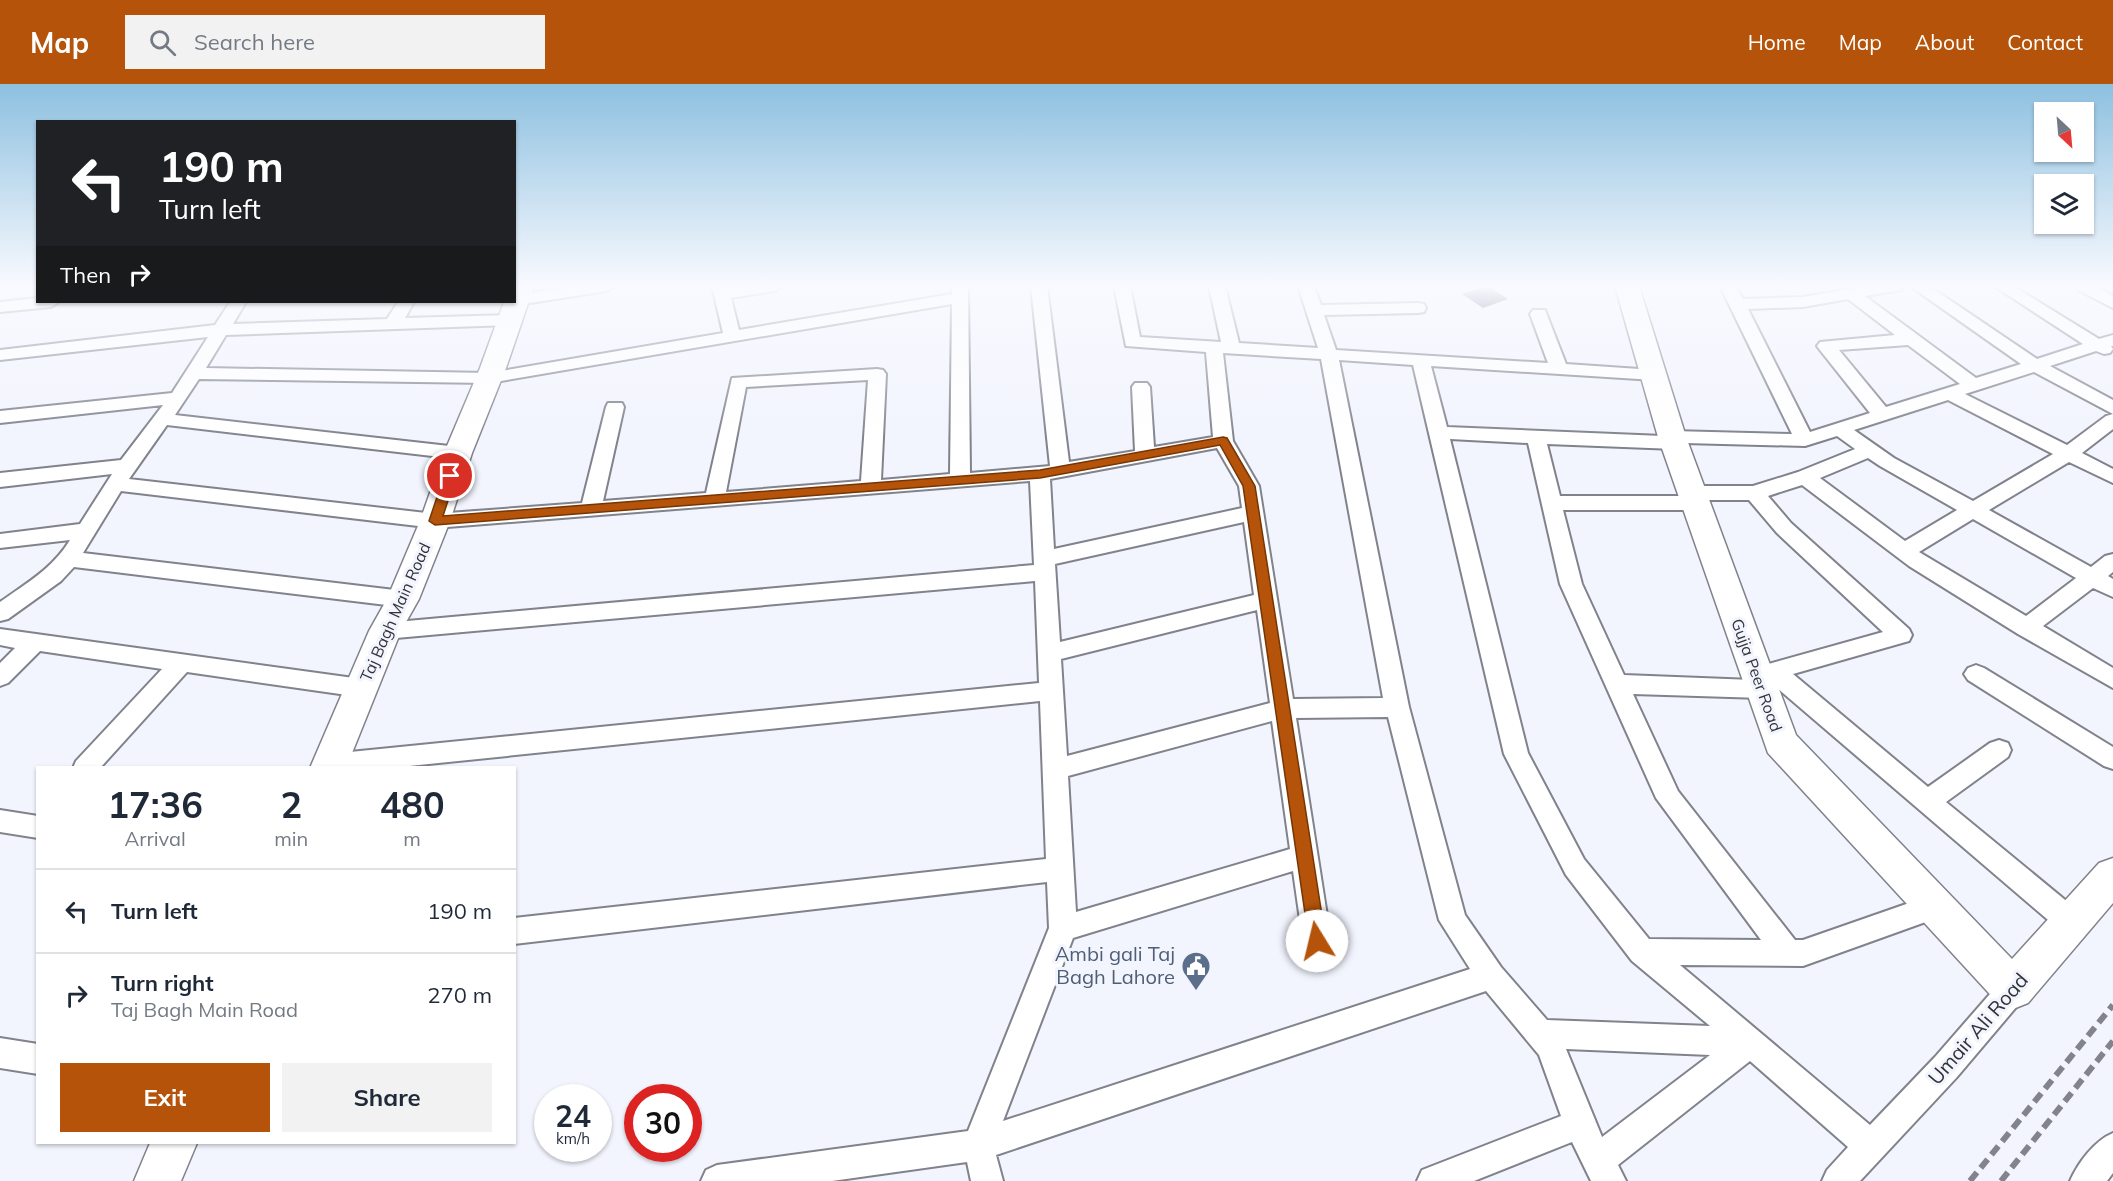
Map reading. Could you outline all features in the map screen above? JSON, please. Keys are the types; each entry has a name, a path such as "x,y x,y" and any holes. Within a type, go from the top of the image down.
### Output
{"street":[{"path":"0,355 157,337"},
{"path":"0,613 53,576 69,559 122,475 178,398 215,337"},
{"name":"Taj Bagh Main Road","path":"329,766 435,521 458,453 503,337"},
{"path":"193,373 489,378 725,337"},
{"path":"960,337 960,480"},
{"path":"987,1181 978,1145 1063,928 1044,566 1050,472 1042,337"},
{"path":"1131,337 1132,342 1654,375"},
{"path":"1222,337 1223,441 1249,486 1317,941"},
{"path":"1323,337 1329,355 1397,707 1453,921 1491,976 1550,1046 1580,1124 1603,1171 1750,1042"},
{"path":"1547,337 1559,369"},
{"name":"Gujja Peer Road","path":"1643,337 1694,498 1764,678 1781,743 2013,989"},
{"path":"1754,337 1805,440"},
{"path":"1910,337 1973,385"},
{"path":"1993,337 2034,365 2113,408"},
{"path":"2092,337 2108,346"},
{"path":"1882,415 1826,346 1912,339"},
{"path":"1439,433 1536,438 1805,440 2034,365 2108,346"},
{"path":"1421,360 1516,754 1575,867 1642,952 1871,1146"},
{"path":"715,499 738,382 877,374 871,487"},
{"path":"1141,387 1145,455"},
{"path":"1949,393 2113,477"},
{"path":"0,417 178,398"},
{"path":"591,508 615,407"},
{"path":"163,419 458,453"},
{"path":"1904,551 2068,454 2113,420"},
{"path":"1839,429 1972,511 2113,589"},
{"path":"1536,438 1571,584 1669,798 1788,953"},
{"path":"0,480 122,475 435,521 1050,472 1223,441"},
{"path":"1551,503 1694,498 1754,493 1805,477 1871,450"},
{"path":"1805,477 1904,551 2026,628 2113,679"},
{"path":"1616,684 1764,678 1901,635 1784,528 1754,493"},
{"path":"386,631 1044,566 1253,513"},
{"path":"0,541 85,531"},
{"path":"69,559 403,599"},
{"path":"2026,628 2113,561"},
{"path":"1049,653 1266,600"},
{"path":"0,637 361,688"},
{"path":"0,678 36,641"},
{"path":"88,766 181,663"},
{"path":"1976,674 2113,759"},
{"path":"1764,678 1928,801 2071,922"},
{"path":"329,766 1051,691"},
{"path":"1054,770 1282,708 1397,707"},
{"path":"1928,801 1999,750"},
{"path":"0,821 36,825"},
{"path":"1063,928 1305,856"},
{"path":"516,931 1059,869"},
{"name":"Umair Ali Road","path":"1838,1181 1946,1067 2113,874"},
{"path":"1642,952 1803,953 1935,906"},
{"path":"717,1181 787,1176 978,1145 1491,976"},
{"path":"1540,1034 1750,1042"},
{"path":"0,1053 36,1059"},
{"path":"1433,1181 1580,1124"},
{"path":"158,1181 174,1144"},
{"path":"2086,1181 2113,1149"}],"railway":[{"path":"1970,1181 2113,1005"},
{"path":"2001,1181 2113,1041"}],"place":[{"name":"Ambi gali Taj Bagh Lahore","path":"1196,992"}],"route":[{"path":"450,476 435,521 1040,474 1223,441 1249,486 1317,941"}]}
